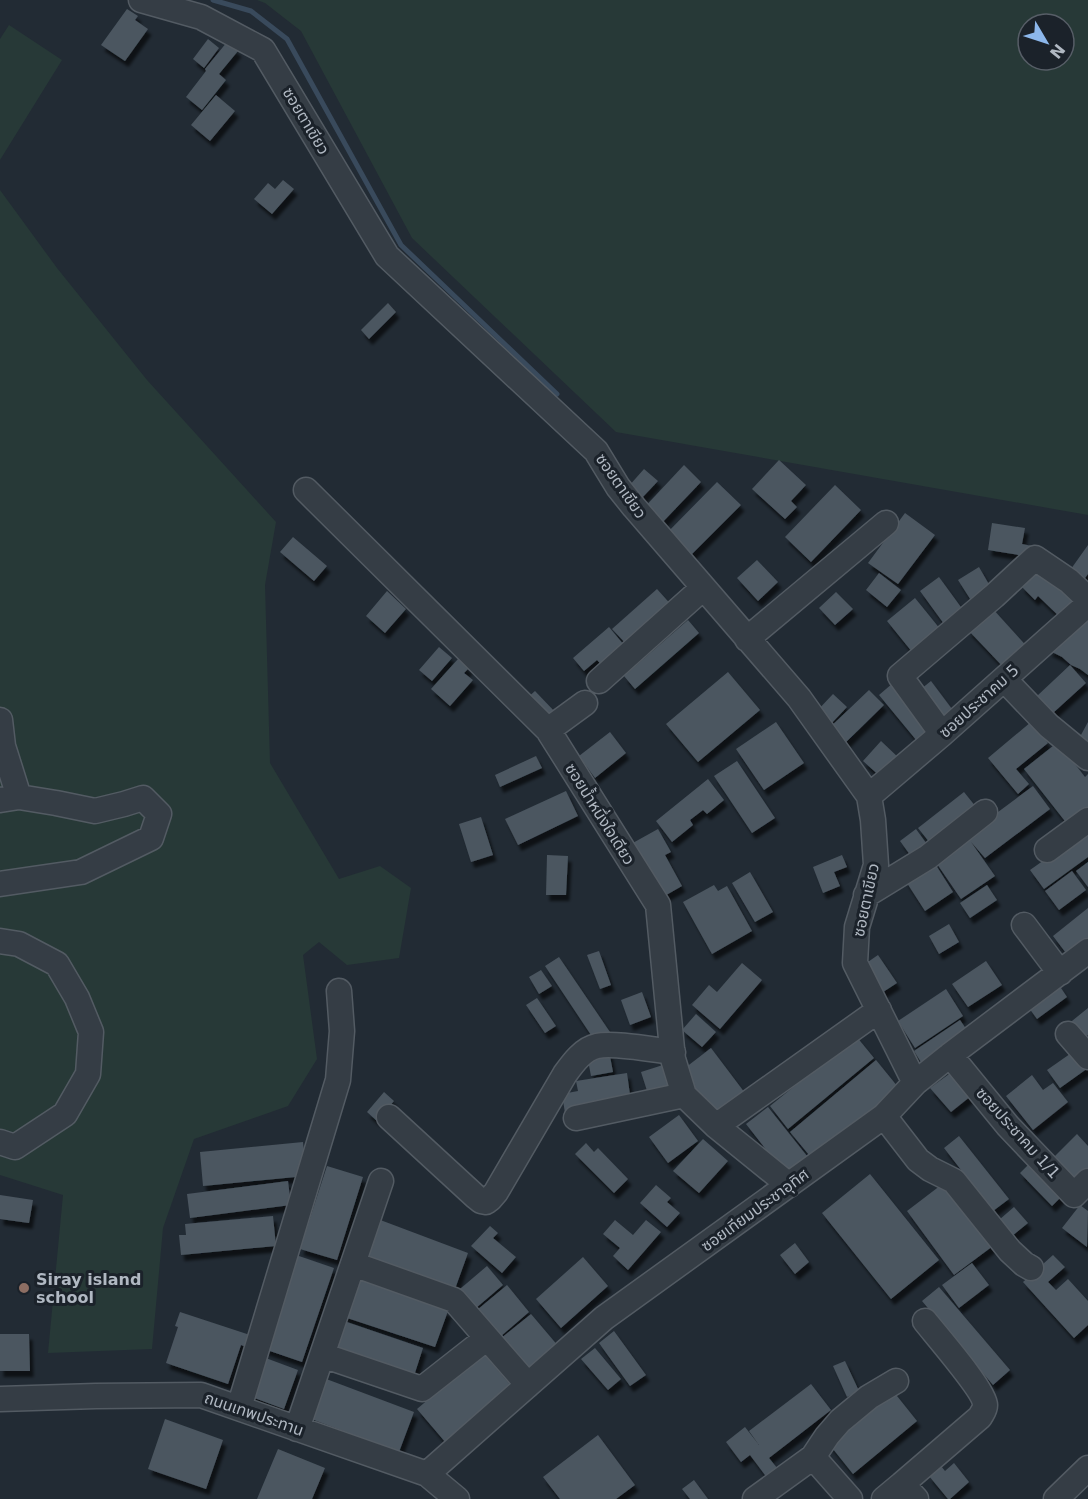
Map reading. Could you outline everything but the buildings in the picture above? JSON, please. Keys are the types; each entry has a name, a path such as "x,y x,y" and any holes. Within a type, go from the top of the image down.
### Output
{"street":[{"name":"ซอยตาเขียว","path":"141,0 201,17 263,50 387,256 596,451 618,487 634,507 799,698 869,795 876,865 857,927 855,963 915,1083"},
{"name":"ซอยน้ำหนึ่งใจเดียว","path":"306,490 548,730 658,905 673,1052 684,1095"},
{"path":"747,639 886,523"},
{"path":"942,734 900,676 1035,558 1069,582 1088,599"},
{"path":"599,681 703,588"},
{"name":"ซอยประชาคม 5","path":"869,795 942,734 1088,604"},
{"path":"1004,679 1049,726 1088,758"},
{"path":"548,730 585,703"},
{"path":"0,720 10,799 56,803 95,811 143,798 159,814 151,838 81,872 0,884"},
{"path":"866,895 928,857 985,812"},
{"path":"1047,850 1088,820"},
{"path":"1024,925 1060,973"},
{"path":"0,941 20,944 57,964 77,998 92,1032 88,1074 66,1114 15,1147 0,1142"},
{"name":"ซอยเทียมประชาอุทิศ","path":"427,1474 604,1318 884,1116 915,1083 1088,951"},
{"path":"239,1408 338,1080 342,1031 339,991"},
{"path":"716,1126 879,1010"},
{"path":"1068,1034 1088,1057"},
{"path":"389,1118 476,1197 486,1202 496,1192 565,1074 574,1061 585,1052 597,1046 614,1045 673,1052"},
{"name":"ซอยประชาคม 1/1","path":"950,1055 1008,1126 1074,1195 1088,1181"},
{"path":"576,1118 684,1095 716,1126 789,1185"},
{"path":"884,1116 918,1160 954,1181 1010,1251 1031,1268"},
{"path":"297,1429 381,1181"},
{"path":"353,1264 454,1300 528,1385"},
{"path":"901,1494 980,1417 986,1404 984,1397 968,1375 925,1321"},
{"path":"322,1356 422,1389 487,1338"},
{"path":"755,1499 813,1457 840,1420 869,1397 896,1381"},
{"name":"ถนนเทพประทาน","path":"0,1400 201,1395 427,1474 457,1499"},
{"path":"813,1457 850,1499"},
{"path":"1056,1499 1088,1468"}],"shaded area":[{"path":"257,0 1088,0 1088,515 616,432 412,238 301,31 265,3"},
{"path":"9,25 62,60 0,160 0,39"},
{"path":"0,190 57,268 147,380 276,522 265,585 270,763 339,879 380,866 411,888 399,958 347,965 319,942 303,955 317,1059 288,1106 194,1139 163,1228 152,1349 48,1353 63,1195 0,1175"}],"waterway":[{"path":"213,0 251,11 287,39 401,245 557,394"}],"place":[{"name":"Siray island school","path":"24,1288"}]}
